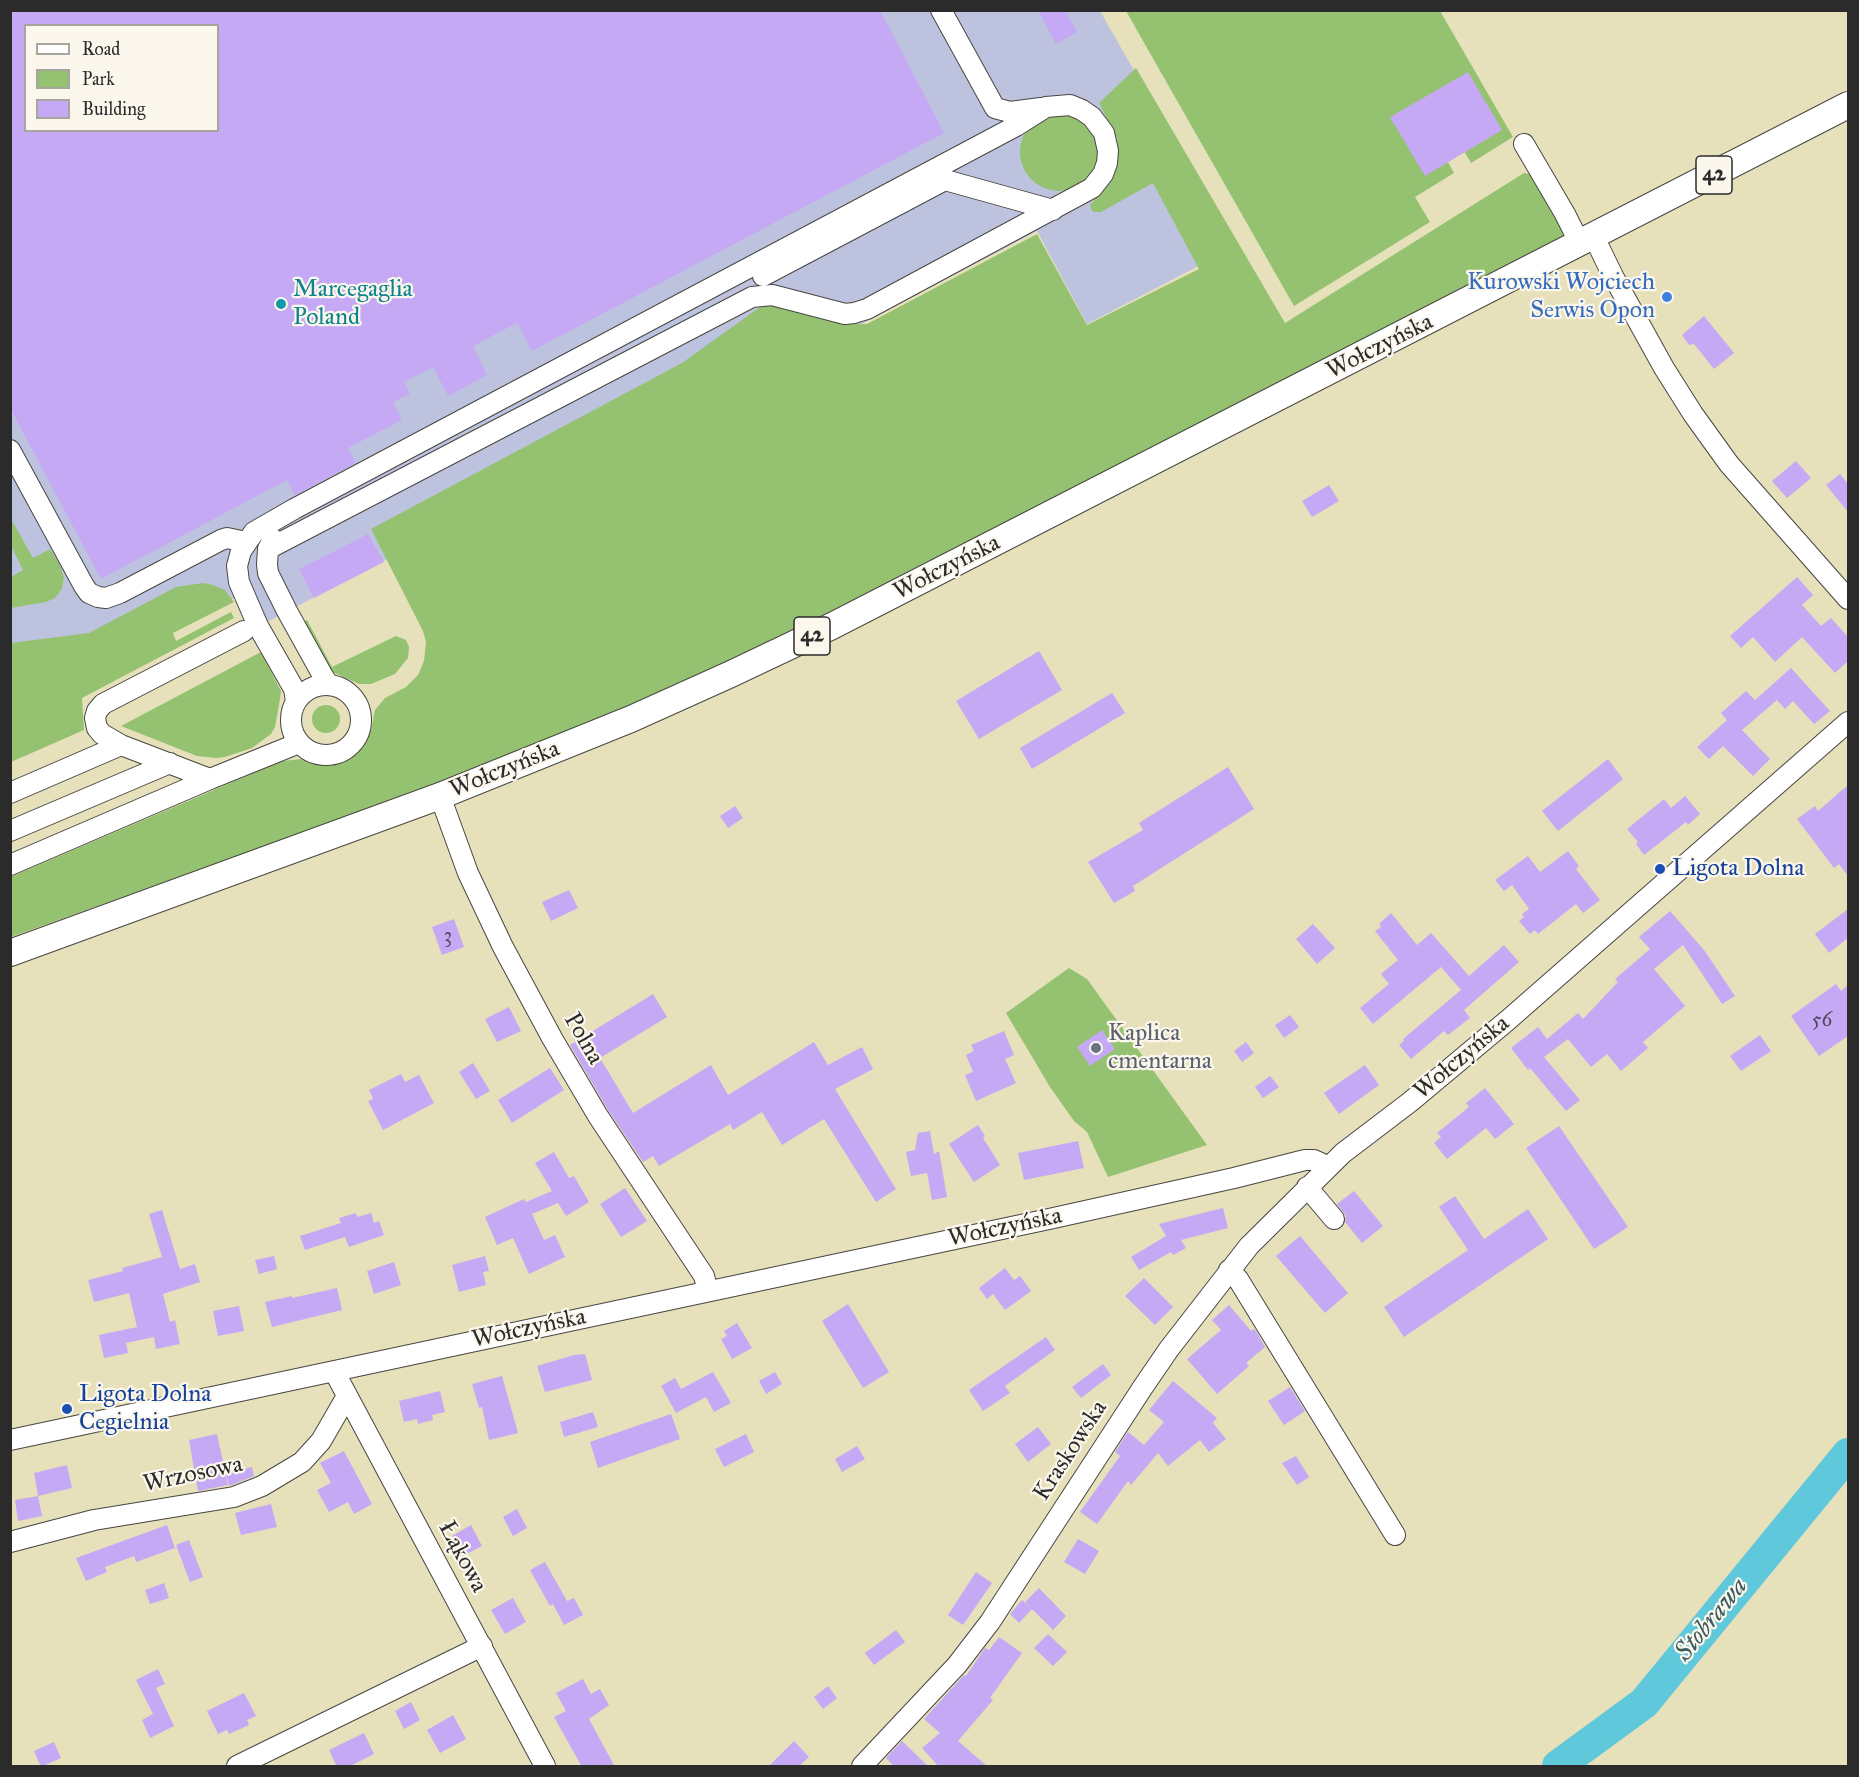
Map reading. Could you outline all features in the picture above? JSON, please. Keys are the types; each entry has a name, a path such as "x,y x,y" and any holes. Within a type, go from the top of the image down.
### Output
{"main road":[{"name":"Wołczyńska","path":"10,953 440,796 631,719 832,626 1848,105"}],"street":[{"path":"268,549 752,297 772,295 845,314 867,309 1084,194 1098,183 1107,163 1108,152 1104,133 1092,117 1070,105 1011,112 995,108 941,10"},
{"path":"296,701 294,689 258,626 239,582 237,566 246,542 254,532 1022,123 1046,107"},
{"path":"1524,144 1565,214 1613,276 1664,368 1693,414 1729,464 1848,599"},
{"path":"329,684 307,648 268,573 268,549 273,539 284,528 945,180 1053,210"},
{"path":"10,450 84,586 89,593 98,597 106,598 120,593 221,540 227,538 246,542"},
{"path":"210,779 121,745 102,734 97,728 95,718 103,704 244,631"},
{"path":"329,684 348,692 357,703 362,719 355,740 347,748 326,755 315,753 298,743 291,721 296,701 310,688 329,684"},
{"name":"Wołczyńska","path":"10,1440 1234,1178 1305,1160 1314,1160 1327,1166 1360,1138 1410,1102 1508,1020 1848,722"},
{"path":"10,865 298,743"},
{"path":"10,793 121,745"},
{"path":"10,831 170,763"},
{"name":"Polna","path":"440,796 468,873 503,947 552,1038 598,1116 704,1276 708,1291"},
{"name":"Kraskowska","path":"862,1767 957,1665 990,1622 1143,1387 1229,1270 1249,1246 1327,1166"},
{"path":"1307,1187 1335,1219"},
{"path":"1229,1270 1238,1279 1395,1535"},
{"name":"Łąkowa","path":"334,1371 546,1767"},
{"name":"Wrzosowa","path":"10,1542 94,1520 234,1497 262,1486 302,1462 321,1441 347,1396"},
{"path":"237,1767 482,1646"}],"shaded area":[{"name":"Marcegaglia Poland","path":"10,11 1100,11 1235,247 1087,324 1037,231 470,532 397,554 250,631 234,598 154,641 11,660"}],"green space":[{"path":"1126,11 1440,11 1513,137 1471,163 1464,151 1448,162 1454,173 1415,197 1430,222 1294,306"},
{"path":"1136,68 1285,323 1524,173 1535,175 1565,233 1563,237 825,619 560,740 11,937 10,877 282,761 302,759 323,764 335,763 361,748 371,730 375,710 385,698 406,687 418,675 424,661 426,642 423,631 371,529 682,363 767,302 858,324 867,324 1037,234 1087,325 1199,269 1153,183 1101,212 1093,212 1091,209 1090,205 1110,182 1118,162 1117,138 1099,103"},
{"path":"1051,113 1067,113 1081,119 1092,130 1098,144 1098,160 1092,174 1081,185 1067,191 1051,191 1037,185 1026,174 1020,160 1020,144 1026,130 1037,119"},
{"path":"11,519 33,558 50,549 60,565 64,578 62,589 55,598 46,602 11,608 11,577 23,570 11,546"},
{"path":"203,583 225,590 234,602 173,633 176,641 231,612 234,618 82,698 84,730 11,762 11,643 89,633 176,587"},
{"path":"307,620 332,667 396,636 406,640 409,647 408,658 395,674 371,684 359,684 330,671 302,623"},
{"path":"261,652 281,691 275,727 271,734 252,748 225,757 197,756 121,726"},
{"path":"326,705 336,709 340,719 336,729 326,733 316,729 312,719 316,709"},
{"path":"1069,968 1087,979 1207,1145 1108,1177 1087,1132 1074,1121 1050,1087 1006,1013"}],"building":[{"name":"Marcegaglia Poland","path":"10,10 880,10 944,133 532,351 517,323 473,346 487,375 448,396 433,367 404,382 410,394 393,402 402,420 348,448 356,463 295,495 287,480 101,579 10,408"},
{"path":"1038,10 1065,10 1077,32 1056,44"},
{"path":"1468,72 1502,130 1425,176 1390,117"},
{"path":"1704,316 1734,353 1714,369 1694,344 1689,345 1682,335"},
{"path":"1796,461 1811,478 1787,498 1772,481"},
{"path":"1840,474 1848,484 1848,512 1826,485"},
{"path":"1329,485 1339,501 1312,517 1302,501"},
{"path":"368,534 384,562 314,598 299,569"},
{"path":"1797,577 1813,595 1802,605 1821,626 1831,618 1848,637 1848,661 1835,673 1802,637 1775,662 1753,637 1741,648 1730,636"},
{"path":"1039,651 1062,690 979,739 956,701"},
{"path":"1791,668 1830,711 1814,724 1793,701 1785,709 1777,700 1742,730 1770,759 1753,776 1723,746 1709,759 1697,747 1727,720 1721,713 1746,691 1755,700"},
{"path":"1112,693 1125,713 1032,769 1020,748"},
{"path":"1608,759 1623,779 1558,831 1542,811"},
{"path":"1228,767 1254,809 1133,886 1135,891 1114,903 1088,862 1143,830 1139,823"},
{"path":"1848,785 1848,876 1839,864 1834,868 1797,819 1815,806 1818,811"},
{"path":"1685,796 1700,814 1688,825 1686,822 1644,855 1636,844 1638,842 1627,829 1664,799 1671,808"},
{"path":"735,806 743,818 728,828 720,816"},
{"path":"1568,851 1579,866 1576,869 1600,900 1583,913 1576,904 1538,934 1535,930 1530,934 1519,921 1524,917 1522,914 1529,909 1512,885 1504,891 1495,880 1528,856 1540,872"},
{"path":"569,890 578,908 551,921 542,902"},
{"path":"1848,909 1848,938 1829,953 1815,934"},
{"path":"1670,911 1704,950 1735,996 1722,1004 1683,945 1654,969 1685,1006 1643,1042 1648,1048 1621,1071 1607,1054 1591,1067 1568,1039 1544,1057 1580,1100 1566,1111 1511,1048 1538,1027 1547,1039 1578,1013 1583,1019 1618,982 1615,979 1650,949 1639,937"},
{"path":"1391,913 1417,945 1431,933 1469,976 1504,945 1519,962 1464,1010 1470,1018 1448,1035 1444,1031 1411,1059 1399,1045 1404,1041 1403,1039 1461,990 1441,967 1373,1024 1360,1008 1389,984 1381,974 1398,960 1375,931 1381,927 1379,924"},
{"path":"454,919 464,947 442,955 432,927"},
{"path":"1313,924 1335,948 1317,964 1296,939"},
{"path":"1836,984 1841,991 1848,985 1848,1036 1819,1056 1791,1016"},
{"path":"653,994 667,1017 600,1058 633,1113 711,1065 728,1095 814,1042 828,1065 862,1047 873,1069 835,1089 896,1189 876,1202 824,1119 782,1145 762,1112 733,1130 730,1124 659,1166 653,1156 643,1162 608,1110 570,1045"},
{"path":"509,1007 521,1031 497,1042 485,1019"},
{"path":"1290,1015 1299,1027 1284,1038 1275,1025"},
{"name":"Kaplica cmentarna","path":"1102,1030 1115,1049 1090,1066 1077,1047"},
{"path":"1004,1031 1014,1055 1005,1059 1016,1083 976,1101 965,1075 973,1072 966,1055 974,1051 971,1045"},
{"path":"1760,1035 1771,1051 1741,1071 1730,1056"},
{"path":"1246,1042 1254,1053 1242,1062 1234,1051"},
{"path":"473,1063 490,1091 476,1099 459,1072"},
{"path":"1365,1065 1379,1085 1339,1114 1324,1093"},
{"path":"550,1068 564,1090 512,1123 498,1100"},
{"path":"401,1074 405,1082 419,1075 434,1103 383,1130 368,1101 373,1099 369,1090"},
{"path":"1270,1076 1279,1087 1263,1098 1255,1087"},
{"path":"1485,1088 1514,1124 1495,1139 1486,1128 1447,1159 1434,1143 1441,1137 1437,1133 1469,1107 1466,1103"},
{"path":"978,1125 985,1136 983,1138 1000,1165 974,1182 949,1144"},
{"path":"1559,1126 1628,1227 1594,1249 1526,1148"},
{"path":"930,1131 934,1154 939,1151 947,1197 932,1200 927,1173 911,1176 906,1152 915,1150 918,1133"},
{"path":"1078,1141 1084,1168 1024,1180 1018,1153"},
{"path":"554,1152 569,1178 574,1176 589,1202 566,1216 558,1203 532,1214 544,1240 555,1235 565,1257 529,1274 513,1238 497,1245 485,1217 524,1199 526,1202 552,1191 535,1163"},
{"path":"625,1188 647,1221 621,1237 600,1204"},
{"path":"1354,1191 1383,1226 1362,1243 1345,1222 1346,1216 1337,1204"},
{"path":"1455,1196 1484,1239 1528,1209 1548,1239 1404,1337 1384,1307 1468,1250 1439,1207"},
{"path":"1223,1208 1228,1228 1181,1240 1186,1248 1173,1255 1171,1252 1139,1270 1131,1257 1166,1236 1159,1224"},
{"path":"162,1210 180,1269 195,1264 200,1282 163,1294 170,1322 175,1320 180,1344 156,1349 154,1337 126,1343 128,1353 104,1358 99,1335 137,1327 129,1293 94,1302 88,1280 162,1257 149,1214"},
{"path":"356,1213 357,1217 371,1213 374,1223 379,1221 384,1235 349,1247 345,1237 305,1250 300,1236 341,1223 339,1218"},
{"path":"1300,1236 1348,1293 1325,1313 1276,1256"},
{"path":"274,1256 277,1269 259,1274 255,1260"},
{"path":"485,1256 489,1271 483,1272 486,1285 459,1292 452,1265"},
{"path":"394,1262 401,1285 374,1294 367,1271"},
{"path":"1005,1268 1014,1280 1020,1276 1031,1291 1005,1310 993,1294 987,1299 979,1288"},
{"path":"1144,1278 1173,1307 1155,1325 1125,1296"},
{"path":"337,1288 342,1310 272,1327 265,1302"},
{"path":"848,1304 889,1372 863,1388 822,1321"},
{"path":"1229,1305 1251,1331 1254,1329 1256,1331 1265,1347 1246,1363 1249,1366 1217,1394 1187,1359 1221,1330 1212,1320"},
{"path":"239,1306 244,1331 218,1336 213,1311"},
{"path":"737,1323 752,1348 732,1359 721,1339 727,1336 724,1331"},
{"path":"1046,1337 1055,1350 1005,1386 1010,1393 983,1411 969,1390"},
{"path":"585,1354 592,1380 545,1392 537,1366"},
{"path":"1103,1364 1111,1375 1081,1398 1072,1387"},
{"path":"713,1372 731,1403 714,1412 706,1397 676,1413 661,1386 675,1378 681,1389"},
{"path":"775,1372 782,1384 766,1394 759,1381"},
{"path":"502,1376 518,1433 489,1440 482,1407 479,1408 472,1384"},
{"path":"1173,1381 1217,1418 1213,1423 1226,1439 1209,1452 1200,1440 1168,1466 1158,1453 1131,1485 1128,1481 1097,1524 1080,1512 1120,1456 1115,1452 1128,1432 1144,1445 1164,1422 1149,1410"},
{"path":"1290,1387 1305,1411 1284,1425 1268,1401"},
{"path":"440,1391 445,1412 432,1415 433,1420 418,1424 417,1419 404,1422 399,1401"},
{"path":"593,1412 598,1427 564,1437 560,1422"},
{"path":"671,1414 680,1439 598,1468 590,1442"},
{"path":"1038,1427 1051,1444 1028,1462 1015,1444"},
{"path":"217,1434 228,1485 198,1491 189,1440"},
{"path":"746,1434 754,1452 724,1467 715,1449"},
{"path":"857,1446 865,1459 842,1472 835,1459"},
{"path":"344,1451 372,1504 354,1514 348,1502 329,1512 317,1490 331,1483 320,1463"},
{"path":"1296,1456 1309,1477 1297,1485 1282,1463"},
{"path":"67,1465 72,1488 38,1496 34,1473"},
{"path":"252,1467 254,1476 229,1486 226,1474"},
{"path":"38,1496 42,1516 18,1521 15,1500"},
{"path":"271,1504 277,1527 241,1535 235,1513"},
{"path":"517,1509 527,1528 513,1536 503,1517"},
{"path":"167,1525 175,1548 136,1562 134,1556 105,1567 107,1572 86,1581 76,1558"},
{"path":"471,1525 482,1546 463,1556 452,1536"},
{"path":"1078,1539 1099,1551 1085,1574 1064,1562"},
{"path":"189,1540 203,1577 190,1582 176,1545"},
{"path":"545,1562 567,1601 574,1598 583,1615 564,1625 553,1604 550,1606 530,1570"},
{"path":"976,1572 992,1583 963,1625 948,1615"},
{"path":"164,1583 169,1598 150,1604 145,1590"},
{"path":"1039,1588 1066,1616 1053,1630 1025,1602"},
{"path":"513,1598 526,1622 505,1634 491,1610"},
{"path":"1022,1600 1032,1609 1019,1623 1010,1614"},
{"path":"896,1630 905,1642 874,1665 865,1653"},
{"path":"1048,1634 1067,1652 1053,1666 1034,1648"},
{"path":"999,1637 1022,1653 990,1698 993,1700 958,1741 988,1767 939,1767 922,1748 940,1733 924,1719 964,1675 966,1676 985,1648 989,1650"},
{"path":"158,1669 165,1684 156,1688 174,1726 150,1738 142,1720 153,1714 136,1680"},
{"path":"583,1679 591,1694 600,1689 609,1705 589,1719 615,1767 582,1767 554,1717 566,1711 556,1693"},
{"path":"828,1686 837,1698 823,1709 814,1697"},
{"path":"244,1693 256,1716 247,1720 249,1725 229,1734 227,1730 218,1734 207,1711"},
{"path":"411,1702 420,1720 404,1729 395,1711"},
{"path":"453,1715 466,1739 440,1753 427,1730"},
{"path":"364,1733 374,1754 348,1767 337,1767 329,1750"},
{"path":"794,1741 809,1757 798,1767 768,1767"},
{"path":"902,1741 929,1767 895,1767 886,1758"},
{"path":"54,1742 61,1758 41,1767 34,1751"}],"waterway":[{"name":"Stobrawa","path":"1558,1766 1644,1703 1848,1454"}],"place":[{"name":"Kurowski Wojciech Serwis Opon","path":"1667,297"},
{"name":"Marcegaglia Poland","path":"281,304"},
{"name":"Ligota Dolna","path":"1660,869"},
{"name":"Kaplica cmentarna","path":"1096,1048"},
{"name":"Ligota Dolna Cegielnia","path":"67,1409"}]}
